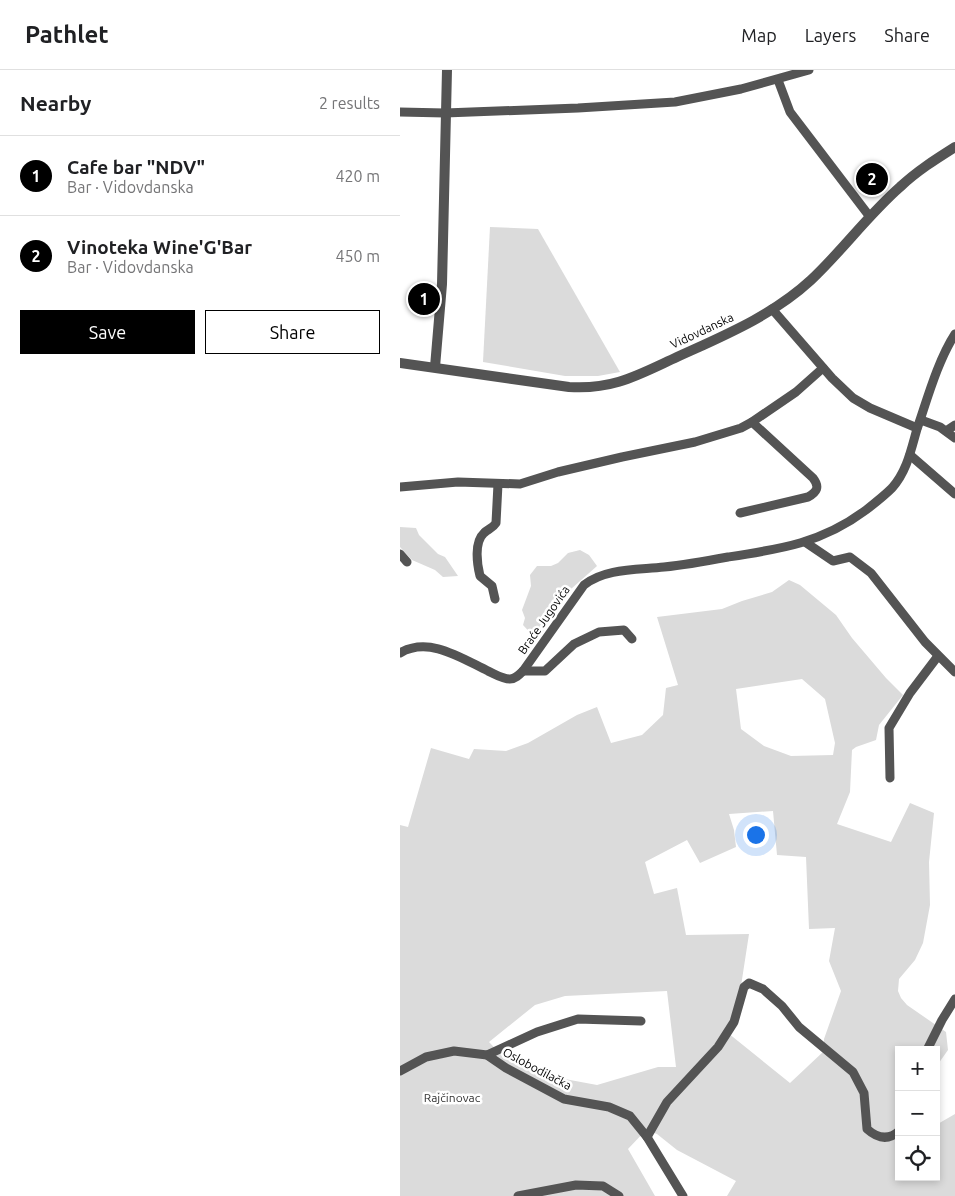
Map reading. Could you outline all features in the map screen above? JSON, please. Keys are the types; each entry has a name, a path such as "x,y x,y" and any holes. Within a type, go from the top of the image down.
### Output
{"street":[{"path":"435,367 442,284 447,70"},
{"path":"400,112 624,106 675,102 778,80 809,70"},
{"path":"778,80 790,112 870,217"},
{"name":"Vidovdanska","path":"400,363 561,387 606,386 628,380 729,333 772,309 810,280 899,187 931,162 955,147"},
{"path":"772,309 823,368 853,398 862,404 919,424 946,431 955,438"},
{"name":"Braće Jugovića","path":"400,653 420,646 431,647 511,679 523,671 578,592 584,585 598,576 765,552 804,542 829,533 852,520 884,496 900,477 910,455 945,350 955,334"},
{"path":"400,487 458,482 520,484 558,472 695,442 741,428 752,422 796,392 823,368"},
{"path":"740,513 808,497 817,489 817,483 813,478 752,422"},
{"path":"946,431 955,425"},
{"path":"910,455 955,494"},
{"path":"496,599 492,586 480,576 478,546 483,534 495,526 496,523 498,484"},
{"path":"804,542 832,561 850,557 871,573 938,656 955,672"},
{"path":"400,554 407,562"},
{"path":"523,671 544,670 574,644 599,632 624,630 632,639"},
{"path":"890,778 889,728 910,693 938,656"},
{"path":"647,1137 668,1102 718,1047 734,1022 744,987 749,983 763,989 782,1006 799,1027 853,1072 864,1093 867,1129 874,1136 886,1138 895,1135"},
{"path":"929,1046 955,999"},
{"path":"487,1055 537,1032 578,1019 641,1021"},
{"name":"Oslobodilačka","path":"400,1071 426,1057 454,1051 487,1055 506,1068 564,1099 609,1107 630,1116 647,1137 683,1196"},
{"path":"518,1196 576,1185 603,1186 619,1196"}],"green space":[{"path":"490,227 538,229 620,372 598,376 565,376 483,362"},
{"path":"400,527 416,528 419,535 438,554 445,557 458,576 443,577 435,570 412,560 400,547"},
{"path":"580,550 589,555 597,566 571,589 537,640 523,625 525,618 522,610 531,586 530,575 537,566 551,566 558,563 568,553"},
{"name":"Rajčinovac","path":"789,580 800,585 836,615 852,638 903,695 879,725 876,740 852,750 850,792 837,824 891,842 910,803 934,813 929,862 930,905 923,943 915,960 899,979 898,991 907,1005 946,1032 948,1050 940,1061 940,1046 895,1046 895,1181 940,1181 940,1123 955,1114 955,1196 727,1196 736,1181 677,1150 657,1134 646,1130 628,1149 655,1196 400,1196 400,825 408,827 431,748 469,759 474,749 506,751 528,743 577,715 597,707 611,743 642,735 663,715 666,688 678,685 657,617 722,609 772,592","holes":["802,679 825,699 835,743 833,755 791,756 764,746 741,729 736,689","773,811 777,855 806,857 809,929 835,928 829,961 841,991 824,1039 824,1051 790,1083 728,1033 741,986 749,934 686,935 677,888 654,894 645,862 687,840 700,863 736,847 734,830 729,814","667,991 676,1067 658,1067 597,1085 554,1077 504,1058 489,1042 535,1005 565,996"]}],"place":[{"name":"Vinoteka Wine'G'Bar","path":"872,179"},
{"name":"Cafe bar \"NDV\"","path":"424,299"}]}
